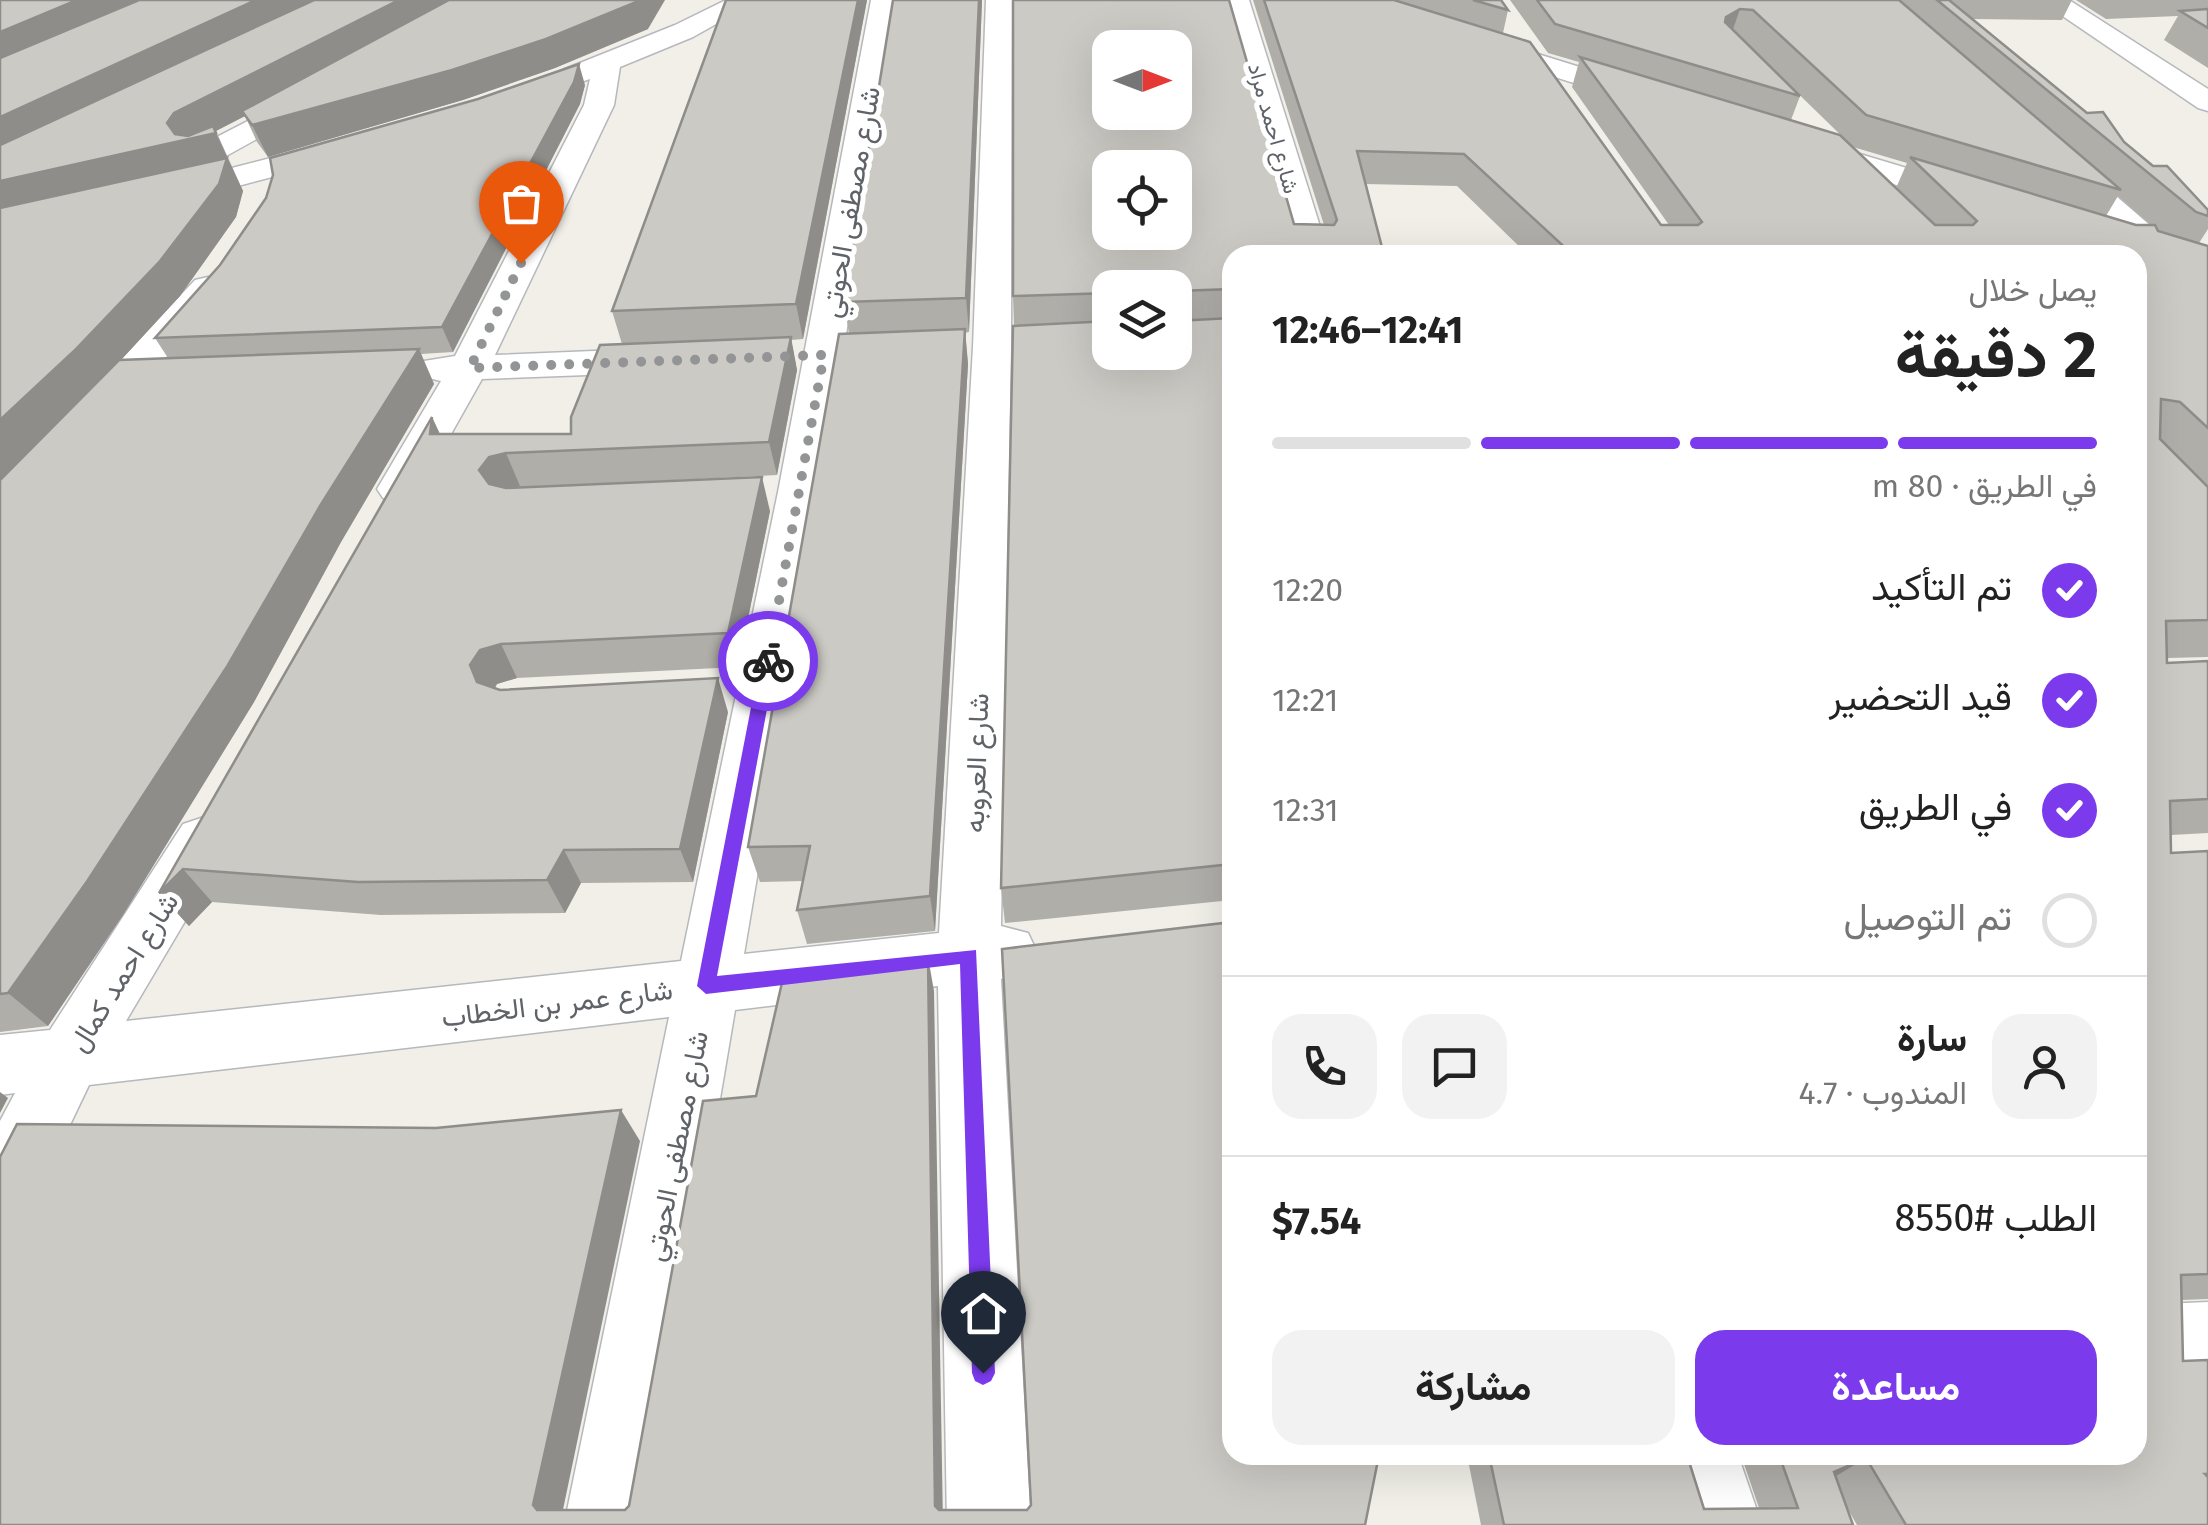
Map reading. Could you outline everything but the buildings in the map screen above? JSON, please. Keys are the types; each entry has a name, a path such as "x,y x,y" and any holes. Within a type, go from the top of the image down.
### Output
{"street":[{"path":"542,87 746,0"},
{"name":"شارع مصطفى الحوتي","path":"606,1525 763,688 781,493 823,355 884,0"},
{"name":"شارع العروبه","path":"988,1525 969,956 992,347 999,0"},
{"name":"شارع احمد مراد","path":"1236,0 1308,245"},
{"path":"1338,0 1667,103"},
{"path":"2052,0 2208,102"},
{"path":"1504,15 1556,94"},
{"path":"2100,31 2154,28"},
{"path":"374,531 470,368 599,105 607,62"},
{"path":"338,82 134,197 260,190 382,138"},
{"path":"1798,116 1888,206"},
{"path":"1762,132 2003,208"},
{"path":"235,138 260,190"},
{"path":"2036,143 2182,264 2147,253"},
{"path":"2095,237 2121,245"},
{"path":"0,514 127,380 230,263"},
{"path":"393,370 706,359"},
{"path":"127,380 184,378"},
{"path":"706,691 763,688"},
{"name":"شارع احمد كمال","path":"0,1194 68,1060 224,807"},
{"name":"شارع عمر بن الخطاب","path":"0,1065 1063,946"},
{"path":"2147,1344 2208,1341"},
{"path":"1700,1465 1720,1525"}],"way so far":[{"path":"521,263 470,368 824,355 768,661"}],"route":[{"path":"768,661 706,986 969,956 983,1373"}]}
